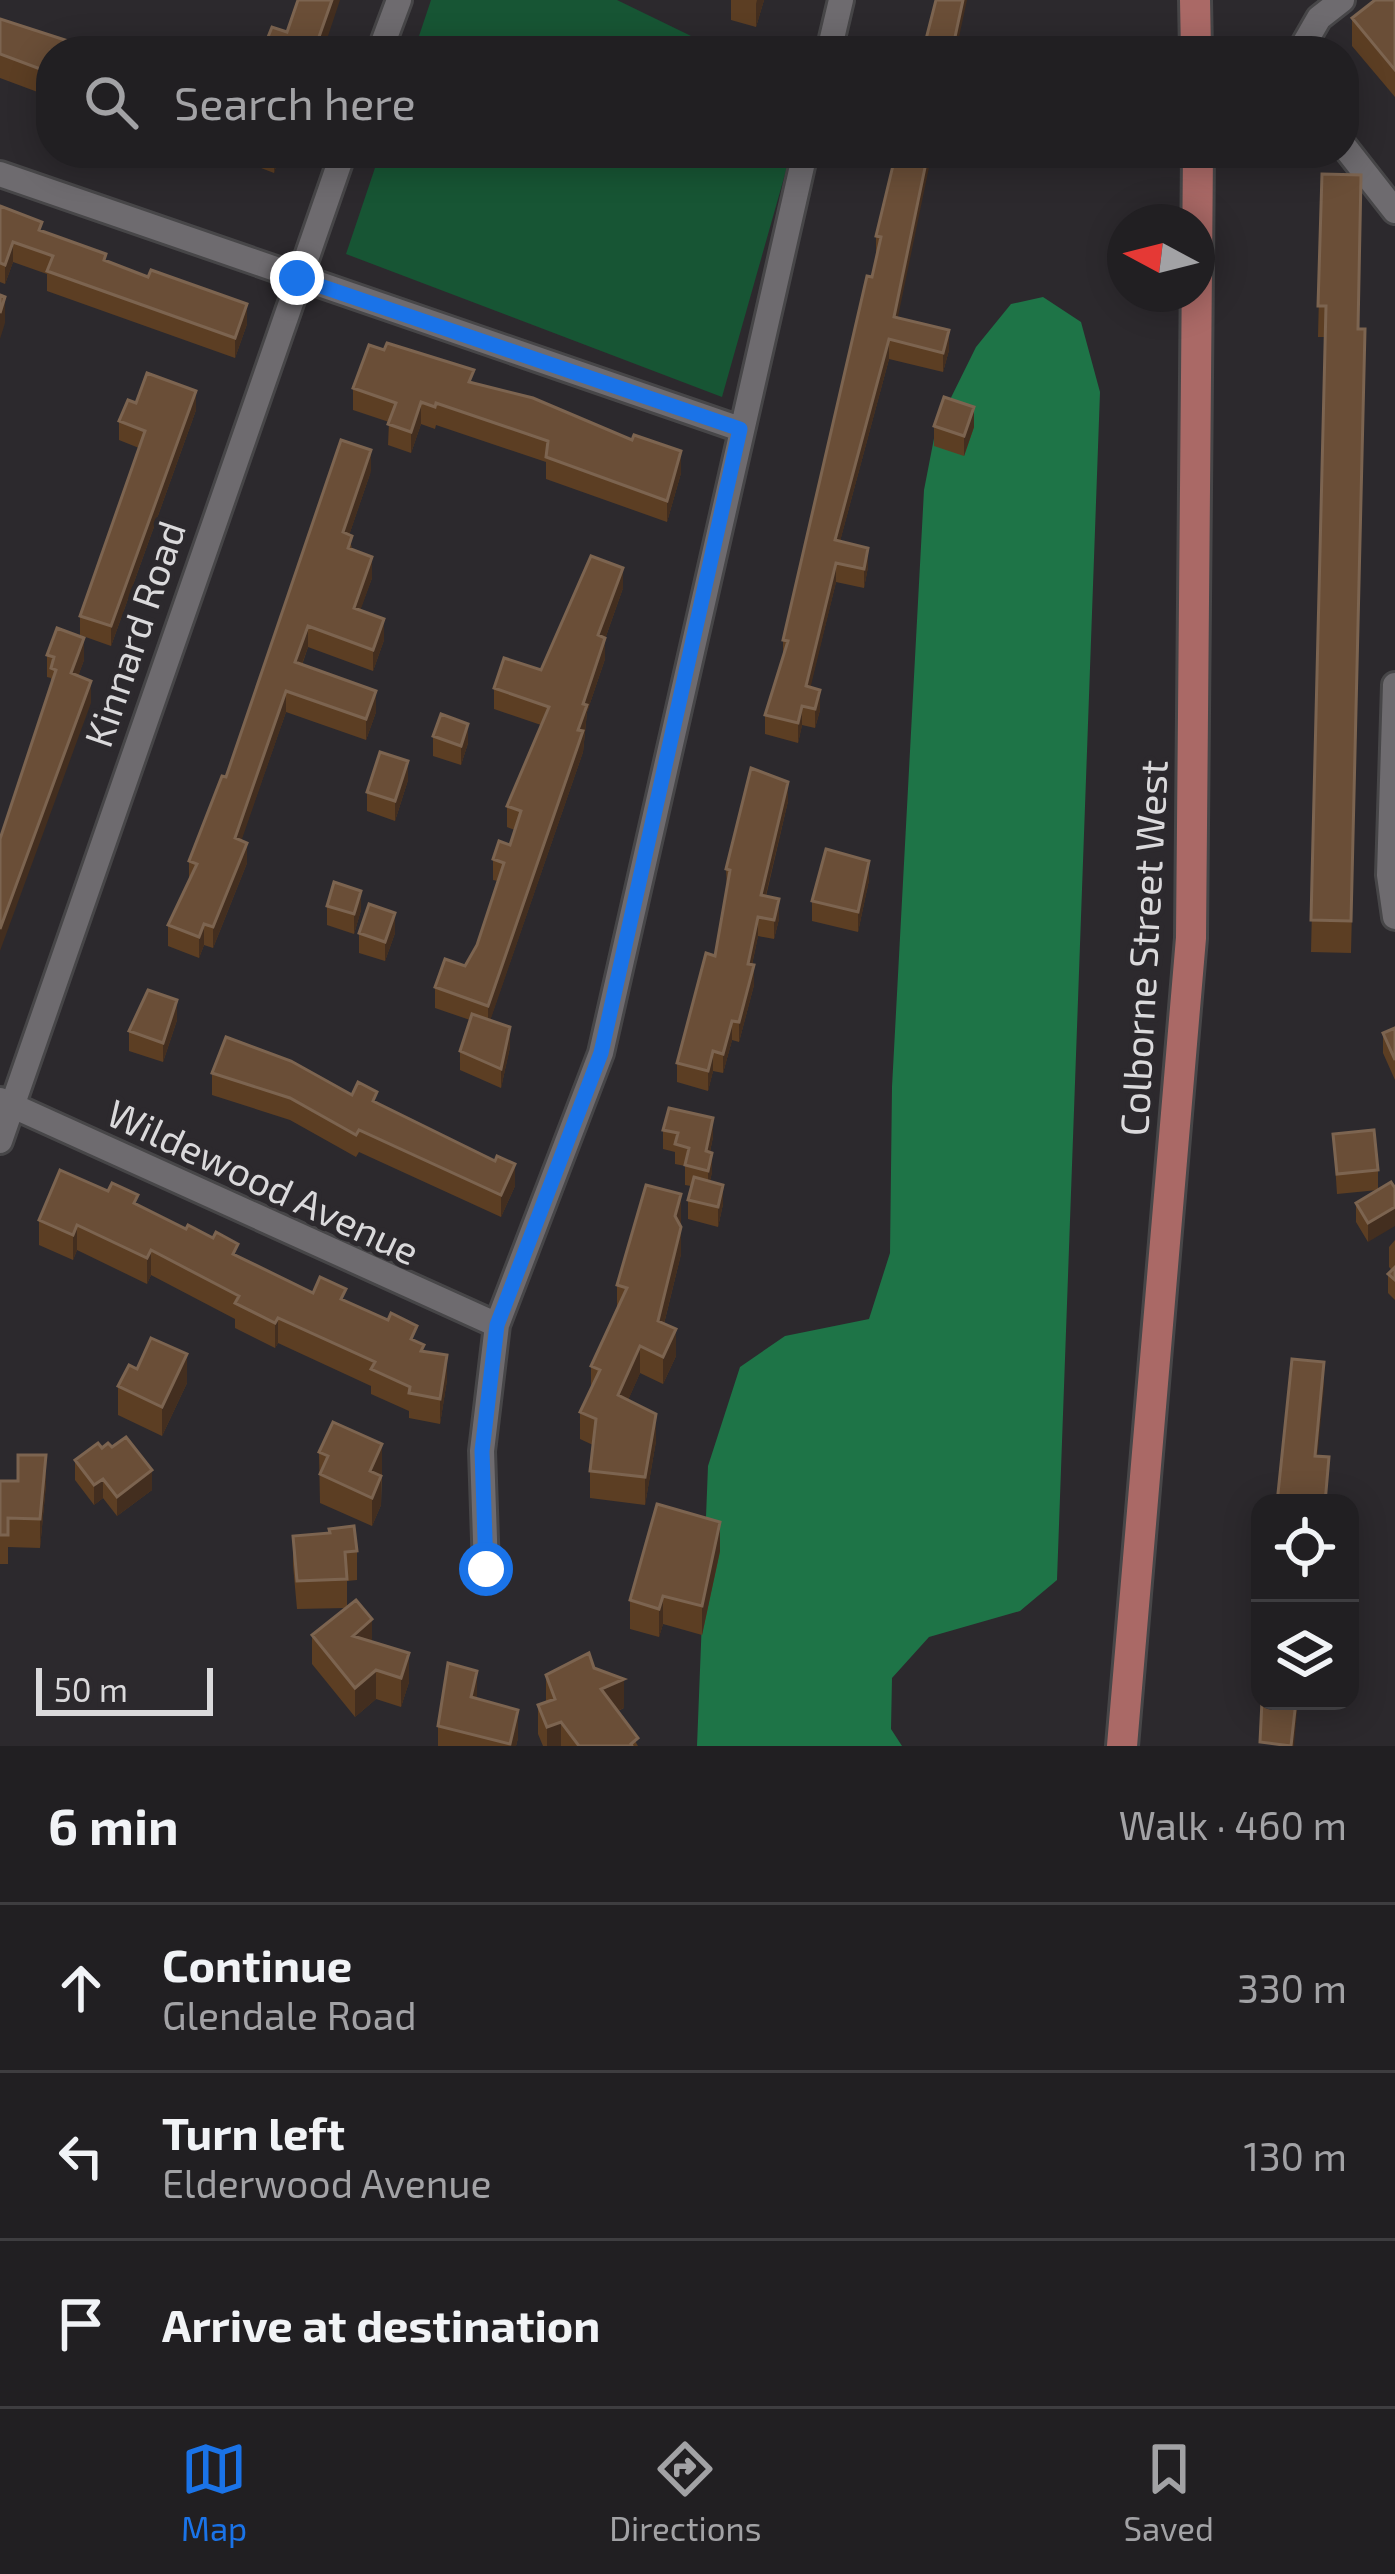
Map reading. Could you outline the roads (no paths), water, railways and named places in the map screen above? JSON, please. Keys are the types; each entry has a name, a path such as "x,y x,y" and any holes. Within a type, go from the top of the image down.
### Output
{"main road":[{"path":"1195,0 1196,36"},
{"name":"Colborne Street West","path":"1122,1746 1191,938 1198,168"}],"street":[{"path":"386,36 399,0"},
{"path":"833,36 841,0"},
{"path":"1309,36 1319,18 1342,0"},
{"path":"1359,165 1395,211"},
{"name":"Kinnard Road","path":"0,1141 5,1103 337,168"},
{"path":"486,1569 482,1451 497,1325 601,1053 801,168"},
{"path":"0,174 740,429"},
{"path":"1395,685 1389,875 1395,916"},
{"name":"Wildewood Avenue","path":"5,1103 497,1325"}]}
